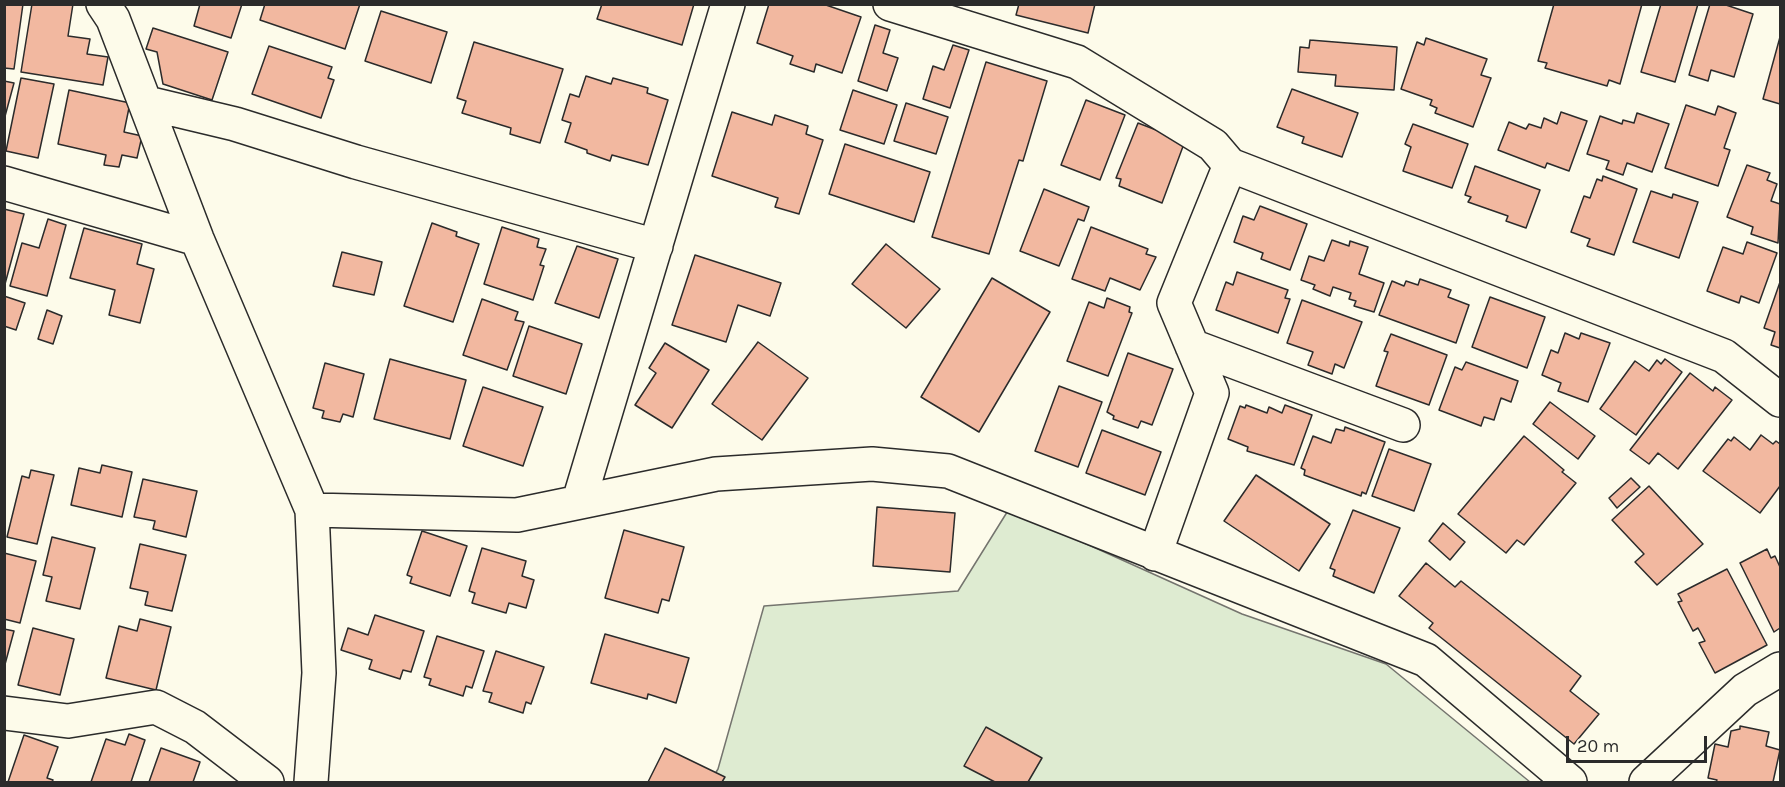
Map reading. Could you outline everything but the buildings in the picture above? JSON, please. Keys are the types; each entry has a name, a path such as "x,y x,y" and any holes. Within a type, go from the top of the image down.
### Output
{"street":[{"path":"103,4 113,19 147,103 197,239 312,510 319,673 311,783"},
{"path":"579,501 728,4"},
{"path":"890,4 1077,62 1213,145 1230,165 1724,356 1780,400"},
{"path":"147,103 235,124 356,162 656,246"},
{"path":"1155,554 1212,393 1174,303 1230,165"},
{"path":"4,183 197,239"},
{"path":"1192,346 1403,425"},
{"path":"312,510 517,515 716,474 872,464 948,471 1426,660 1570,783"},
{"path":"1646,783 1745,690 1780,669"},
{"path":"4,713 68,721 156,707 195,728 267,783"}],"green space":[{"path":"1009,509 1242,614 1386,664 1530,782 710,782 718,769 764,606 958,591"}]}
